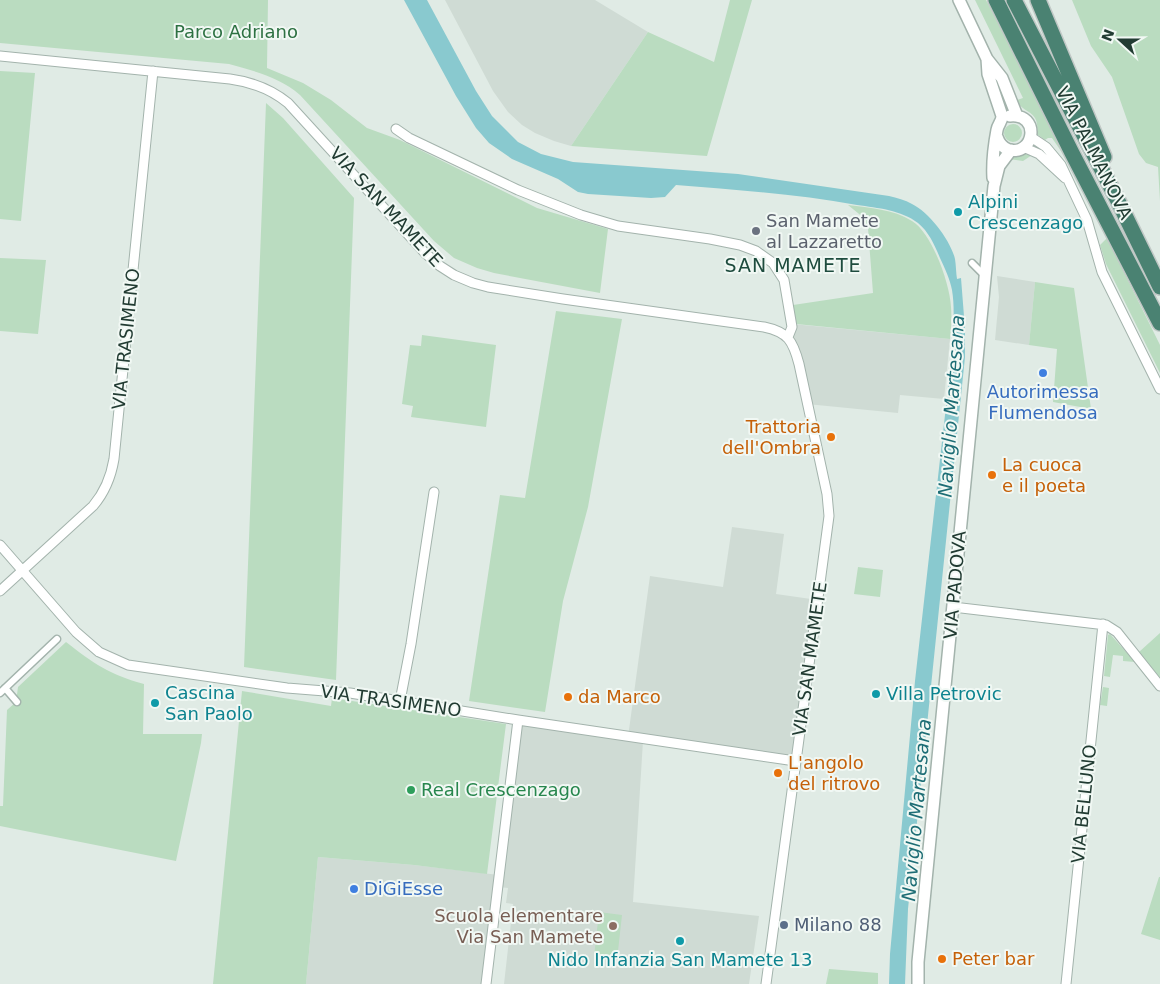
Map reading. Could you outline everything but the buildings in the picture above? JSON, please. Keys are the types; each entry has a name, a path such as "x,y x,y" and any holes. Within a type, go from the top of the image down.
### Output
{"highway":[{"name":"VIA PALMANOVA","path":"996,0 1160,323"},
{"name":"VIA PALMANOVA","path":"1014,0 1117,199 1160,287"},
{"path":"1038,0 1098,142 1117,199"}],"street":[{"path":"959,0 987,59 1002,78 1017,116 1009,116 1002,120 1000,105 988,74 987,59"},
{"name":"VIA SAN MAMETE","path":"0,56 252,83 275,94 296,112 430,258 445,270 464,280 488,287 555,298 777,330 788,337 797,357 827,494 829,512 766,984"},
{"name":"VIA TRASIMENO","path":"22,571 93,506 106,487 112,472 154,71"},
{"name":"VIA PALMANOVA","path":"1017,116 1028,123 1031,128 1031,137 1043,144 1054,155 1087,220 1102,272 1160,389"},
{"name":"VIA PADOVA","path":"994,186 992,163 997,128 1002,120"},
{"name":"VIA SAN MAMETE","path":"396,128 402,134 538,199 589,218 627,228 721,241 756,251 773,263 784,280 792,327 788,337"},
{"path":"996,137 1003,147 1010,150 1018,150 1024,148 1031,137"},
{"name":"VIA PALMANOVA","path":"1024,148 1039,154 1068,182"},
{"name":"VIA PADOVA","path":"918,984 919,953 994,186 998,169 1010,150"},
{"path":"972,263 985,276"},
{"path":"400,700 411,644 434,492"},
{"name":"VIA TRASIMENO","path":"0,545 64,620 86,642 102,654 124,663 287,688 337,691 400,700 518,720 795,761"},
{"path":"0,591 22,571"},
{"path":"953,607 1103,624 1117,632 1160,686"},
{"name":"VIA BELLUNO","path":"1066,984 1103,624"},
{"path":"16,702 2,690 57,639"},
{"path":"486,984 518,720"}],"shaded area":[{"path":"445,0 595,0 648,32 571,146 535,133 522,125 508,112 493,91"},
{"path":"997,276 1035,282 1029,345 995,340 999,297"},
{"path":"792,324 950,339 944,399 900,395 898,413 807,404 790,333"},
{"path":"732,527 784,534 776,594 818,600 795,761 628,737 650,576 723,587"},
{"path":"520,723 643,741 633,902 759,916 749,984 504,984 513,904 506,903 508,888 499,887"},
{"path":"318,857 414,865 499,875 486,984 306,984"}],"green space":[{"name":"Parco Adriano","path":"0,0 268,0 267,68 303,83 331,100 367,128 400,140 537,208 608,229 600,293 494,273 454,258 434,241 300,95 275,79 229,64 0,43"},
{"path":"730,0 752,0 707,156 571,146 648,32 714,62"},
{"path":"975,0 986,0 1074,170 1052,138 1045,140 1038,135 1035,118 1018,103 1017,100 1023,98"},
{"path":"1072,0 1160,0 1160,201 1158,167 1146,163 1139,154 1112,77 1091,46"},
{"path":"0,71 35,73 21,221 0,219"},
{"path":"266,103 283,118 354,198 336,680 244,667"},
{"path":"1009,124 1017,124 1022,129 1020,140 1009,142 1004,137 1004,129"},
{"path":"1013,155 1032,155 1023,161 1008,159"},
{"path":"848,205 881,210 905,217 919,227 926,236 939,260 950,297 950,339 796,324 793,305 873,293 868,228 864,218"},
{"path":"1107,238 1160,345 1160,373 1106,264 1100,245"},
{"path":"0,258 46,260 38,334 0,331"},
{"path":"1035,282 1074,288 1091,409 1053,402 1057,349 1029,345"},
{"path":"556,311 622,319 588,507 563,601 545,712 469,701 500,495 525,498"},
{"path":"422,335 496,345 486,427 411,417 413,406 402,404 410,345 421,346"},
{"path":"858,567 883,570 880,597 854,594"},
{"path":"1160,633 1160,678 1139,652"},
{"path":"1110,634 1135,662 1123,661 1123,656 1113,655 1110,677 1104,676 1108,635"},
{"path":"66,642 102,668 121,677 144,684 143,734 202,734 176,861 0,826 0,806 3,806 7,710 16,702 18,687"},
{"path":"1103,687 1109,688 1107,706 1100,705"},
{"path":"242,691 331,706 332,698 506,724 487,874 414,865 318,857 306,984 213,984"},
{"path":"1160,877 1160,940 1141,934"},
{"path":"599,912 622,915 617,960 594,957"},
{"path":"829,969 878,973 878,984 826,984"}],"water":[{"name":"Naviglio Martesana","path":"404,0 427,0 476,91 492,116 518,142 541,154 573,162 738,174 889,196 907,201 919,208 932,220 949,244 955,259 957,279 961,278 965,357 908,909 905,984 889,984 890,954 915,681 953,344 954,310 952,290 934,244 918,223 904,215 897,212 834,201 676,185 665,197 651,198 578,192 558,179 512,159 489,143 476,128 456,96"}],"place":[{"name":"Alpini Crescenzago","path":"958,212"},
{"name":"San Mamete al Lazzaretto","path":"756,231"},
{"name":"Autorimessa Flumendosa","path":"1043,373"},
{"name":"Trattoria dell'Ombra","path":"831,437"},
{"name":"La cuoca e il poeta","path":"992,475"},
{"name":"Villa Petrovic","path":"876,694"},
{"name":"da Marco","path":"568,697"},
{"name":"Cascina San Paolo","path":"155,703"},
{"name":"L'angolo del ritrovo","path":"778,773"},
{"name":"Real Crescenzago","path":"411,790"},
{"name":"DiGiEsse","path":"354,889"},
{"name":"Milano 88","path":"784,925"},
{"name":"Scuola elementare Via San Mamete","path":"613,926"},
{"name":"Nido Infanzia San Mamete 13","path":"680,941"},
{"name":"Peter bar","path":"942,959"}],"district":[{"name":"SAN MAMETE","path":"793,265"}]}
